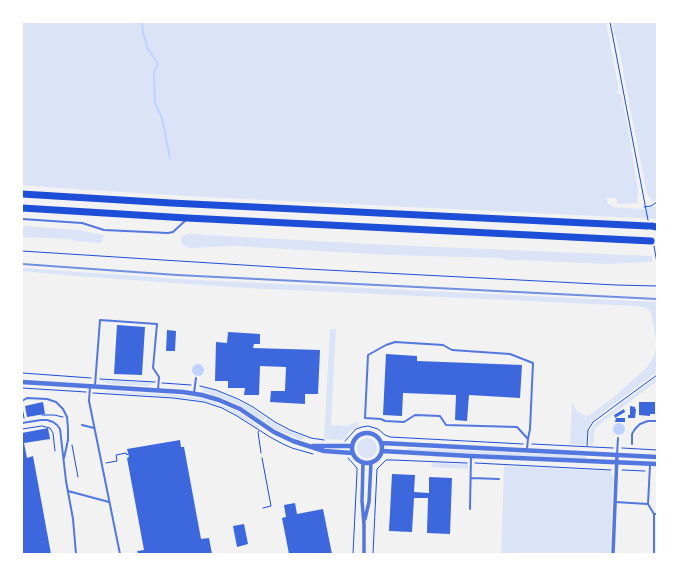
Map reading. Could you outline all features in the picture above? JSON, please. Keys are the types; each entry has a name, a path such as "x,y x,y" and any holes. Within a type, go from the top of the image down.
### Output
{"highway":[{"path":"22,194 179,204 652,226"},
{"path":"22,208 188,218 654,241"}],"street":[{"path":"22,382 158,391 210,397 240,410 280,435 293,441 324,451 352,453"},
{"path":"366,432 374,434 381,443 382,451 378,458 370,462 363,463 352,453 351,446 356,436 366,432"},
{"path":"381,443 657,457"},
{"path":"309,446 351,446"},
{"path":"382,451 657,464"},
{"path":"613,554 617,454"},
{"path":"364,524 369,502 370,462"},
{"path":"363,463 362,501 364,554"}],"lane":[{"path":"22,219 82,223 104,230 168,233 173,232 188,218"},
{"path":"120,554 89,401 92,386 96,379 100,320 157,324 153,368 159,377 158,391"},
{"path":"527,450 530,429 533,363 510,354 452,350 443,345 395,342 386,345 368,355 365,418 404,422 415,414 440,416 446,425 517,427 528,440"},
{"path":"194,394 196,378"},
{"path":"22,400 27,398 47,399 56,402 63,409 67,417 68,428 68,440 64,461"},
{"path":"22,423 47,420 57,425 60,430 73,519 76,554"},
{"path":"632,444 632,434 640,424 648,421 657,421"},
{"path":"82,425 94,428"},
{"path":"617,454 618,438"},
{"path":"470,509 471,456"},
{"path":"650,464 648,504 656,514 654,554"},
{"path":"471,478 499,479"},
{"path":"68,491 109,502"},
{"path":"616,502 648,504"}],"path":[{"path":"610,22 644,198"},
{"path":"644,207 651,206 657,202"},
{"path":"22,250 307,269 657,286"},
{"path":"22,374 158,383 208,388 232,396 253,407 275,422 300,434 311,438 330,441"},
{"path":"587,446 588,430 593,422 657,375"},
{"path":"22,388 81,392"},
{"path":"102,393 204,402 231,412 260,429 273,439"},
{"path":"22,408 24,419"},
{"path":"22,429 42,426 50,428 53,433 55,451"},
{"path":"342,442 356,429 368,426 378,429 390,437 657,450"},
{"path":"260,429 258,432 261,453"},
{"path":"72,443 78,477"},
{"path":"102,464 117,461 116,455 128,454"},
{"path":"262,458 271,506 263,508"},
{"path":"373,554 377,469 386,460 587,469"},
{"path":"353,554 357,486 356,468"}],"shaded area":[{"path":"22,22 606,22 618,84 616,93 621,94 638,191 637,203 618,204 616,198 606,198 608,203 613,207 644,209 657,204 657,219 204,197 22,185"},
{"path":"613,22 657,22 657,198 654,202 647,194 623,68 616,36 614,34"},
{"path":"22,226 79,230 104,235 101,243 67,239 22,237"},
{"path":"188,234 391,245 652,256 652,262 605,264 509,260 500,258 388,255 234,246 189,248 182,245 181,237"},
{"path":"22,268 179,279 657,302 657,345 649,310 644,307 636,306 245,288 75,276 22,271"},
{"path":"330,329 336,329 331,425 345,426 357,422 358,427 349,432 345,439 341,440 324,439"},
{"path":"657,346 657,372 590,423 587,430 586,445 570,444 572,402 577,411 586,416 591,414 615,396 644,370 654,356"},
{"path":"657,377 657,381 595,428 593,445 589,445 590,432 594,424"},
{"path":"100,380 154,383 147,386 109,384"},
{"path":"200,387 216,391 237,400 266,417 263,421 235,403 205,392"},
{"path":"104,392 176,395 204,399 232,409 260,427 259,429 231,411 204,401 176,397"},
{"path":"267,418 281,427 305,437 301,440 277,430 264,422"},
{"path":"367,438 374,441 377,448 374,455 367,458 360,455 357,448 360,441"},
{"path":"408,448 585,456 585,459 407,450"},
{"path":"432,463 468,464 468,469 431,467"},
{"path":"504,466 610,471 613,477 613,484 610,554 501,554"}],"water":[{"path":"198,364 202,366 204,370 202,374 198,376 194,374 192,370 194,366"},
{"path":"619,423 623,425 625,429 623,433 619,435 615,433 613,429 615,425"}],"building":[{"path":"117,325 145,327 142,375 114,374"},
{"path":"167,330 176,331 175,351 166,351"},
{"path":"228,332 260,334 260,344 254,344 253,348 320,350 318,394 305,394 305,404 270,402 271,391 285,391 286,367 260,366 259,395 244,395 245,388 228,388 228,381 215,381 216,342 227,343"},
{"path":"386,354 417,356 417,361 522,365 520,398 469,395 467,421 455,420 456,395 403,393 402,416 383,415"},
{"path":"43,402 45,414 27,417 25,406"},
{"path":"639,402 655,402 655,414 650,414 650,416 639,415"},
{"path":"630,406 635,407 636,409 635,418 628,418 628,415 630,415"},
{"path":"624,409 625,412 615,418 614,415"},
{"path":"616,418 625,418 625,422 615,422"},
{"path":"48,428 50,439 24,443 27,458 33,456 51,554 22,554 22,433"},
{"path":"180,440 181,447 184,447 201,539 209,538 212,554 138,554 137,551 144,550 127,458 129,457 127,449"},
{"path":"392,474 415,475 414,492 429,493 429,477 452,478 450,534 427,533 428,498 414,498 412,532 389,531"},
{"path":"295,503 297,514 323,509 332,554 289,554 282,518 286,517 284,505"},
{"path":"244,524 248,544 237,547 233,526"}],"waterway":[{"path":"142,22 143,33 148,49 158,64 154,72 155,103 162,118 170,158"}],"railway":[{"path":"22,264 177,275 657,299"}]}
